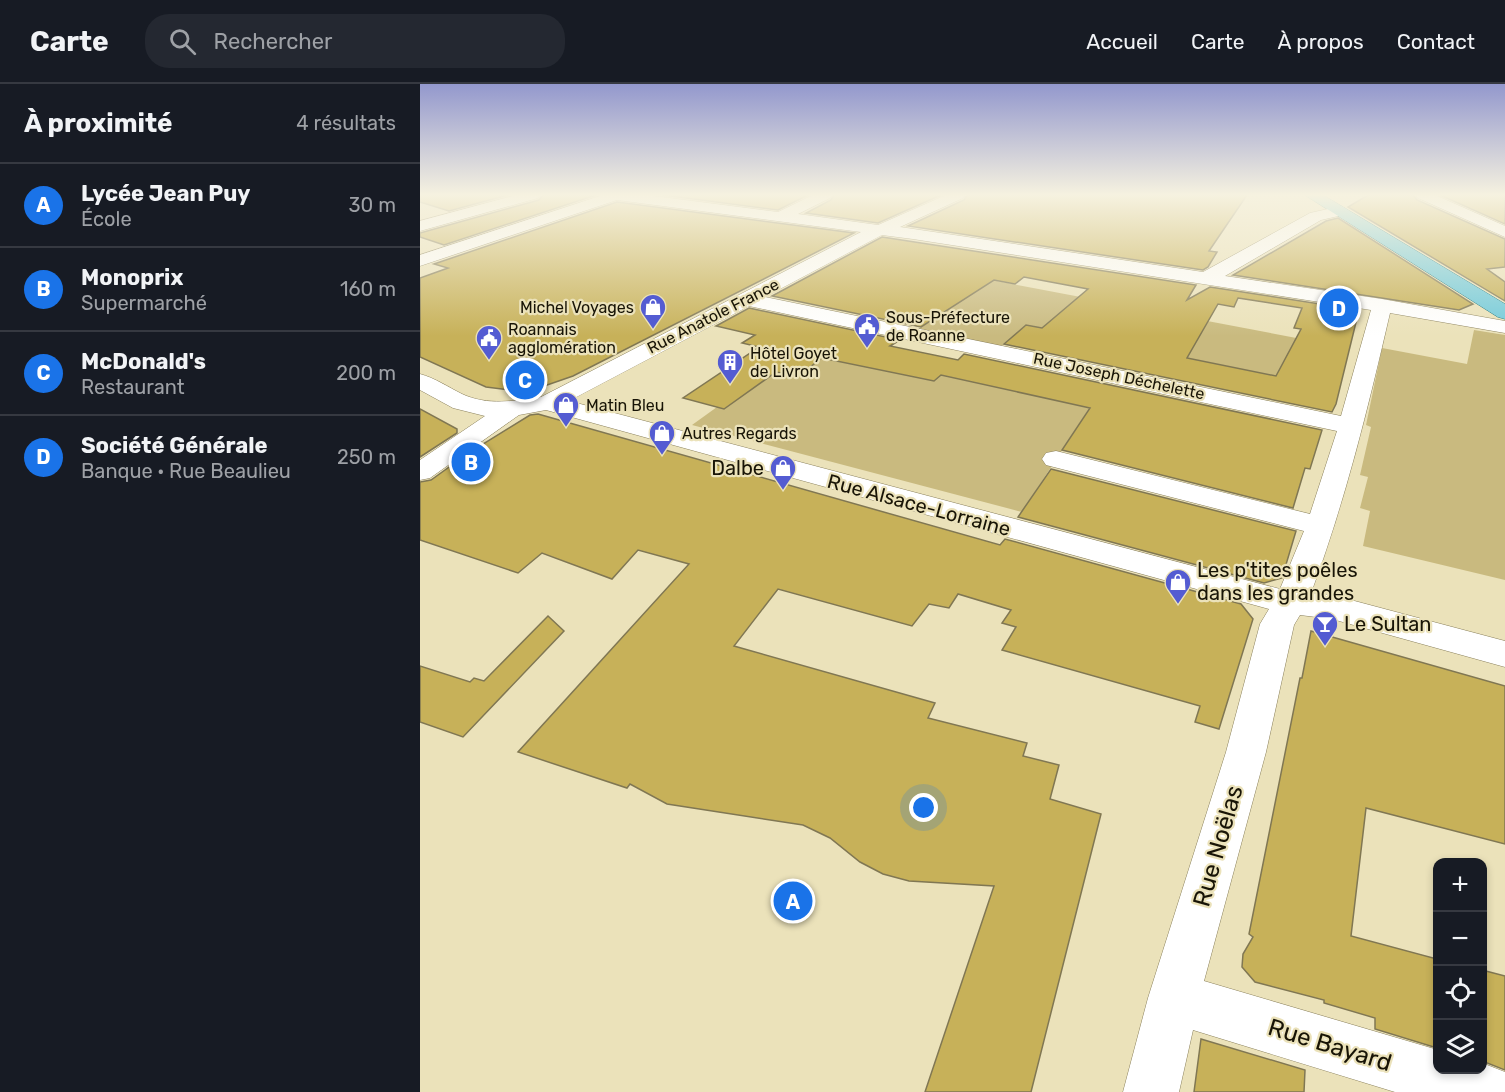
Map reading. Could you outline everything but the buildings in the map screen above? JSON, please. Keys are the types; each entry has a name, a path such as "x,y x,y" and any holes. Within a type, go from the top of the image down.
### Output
{"main road":[{"path":"1387,242 1501,318"}],"street":[{"path":"420,261 475,242"},
{"name":"Rue Anatole France","path":"547,403 857,242"},
{"path":"1002,242 1391,307 1501,318"},
{"path":"1207,278 1270,242"},
{"path":"1232,244 1252,252"},
{"name":"Rue Joseph Déchelette","path":"746,299 1351,426"},
{"name":"Rue Noëlas","path":"1151,1092 1174,998 1246,752 1277,624 1291,603 1321,526 1351,426 1391,307"},
{"path":"420,381 467,405 479,408 512,408 547,403"},
{"name":"Rue Alsace-Lorraine","path":"547,403 846,486 1291,603 1332,607 1505,654"},
{"path":"420,472 470,440 512,408"},
{"path":"1056,459 1321,526"},
{"name":"Rue Bayard","path":"1174,998 1486,1092"}],"shaded area":[{"path":"949,272 1349,348 1280,369 1276,376 1026,325 1001,346 918,329 953,307"},
{"path":"1474,330 1505,335 1505,580 1363,546 1370,511 1360,508 1368,477 1360,475 1371,427 1366,425 1382,348 1467,364"},
{"path":"827,354 934,381 941,375 1090,407 1022,512 692,425 717,407 724,409 776,372 798,376"}],"place":[{"name":"Société Générale","path":"1339,308"},
{"name":"Michel Voyages","path":"653,330"},
{"name":"Sous-Préfecture de Roanne","path":"867,349"},
{"name":"Roannais agglomération","path":"489,361"},
{"name":"McDonald's","path":"525,380"},
{"name":"Hôtel Goyet de Livron","path":"730,385"},
{"name":"Matin Bleu","path":"566,428"},
{"name":"Autres Regards","path":"662,456"},
{"name":"Monoprix","path":"471,462"},
{"name":"Dalbe","path":"783,491"},
{"name":"Les p'tites poêles dans les grandes","path":"1178,605"},
{"name":"Le Sultan","path":"1325,647"},
{"name":"Lycée Jean Puy","path":"793,901"}]}
